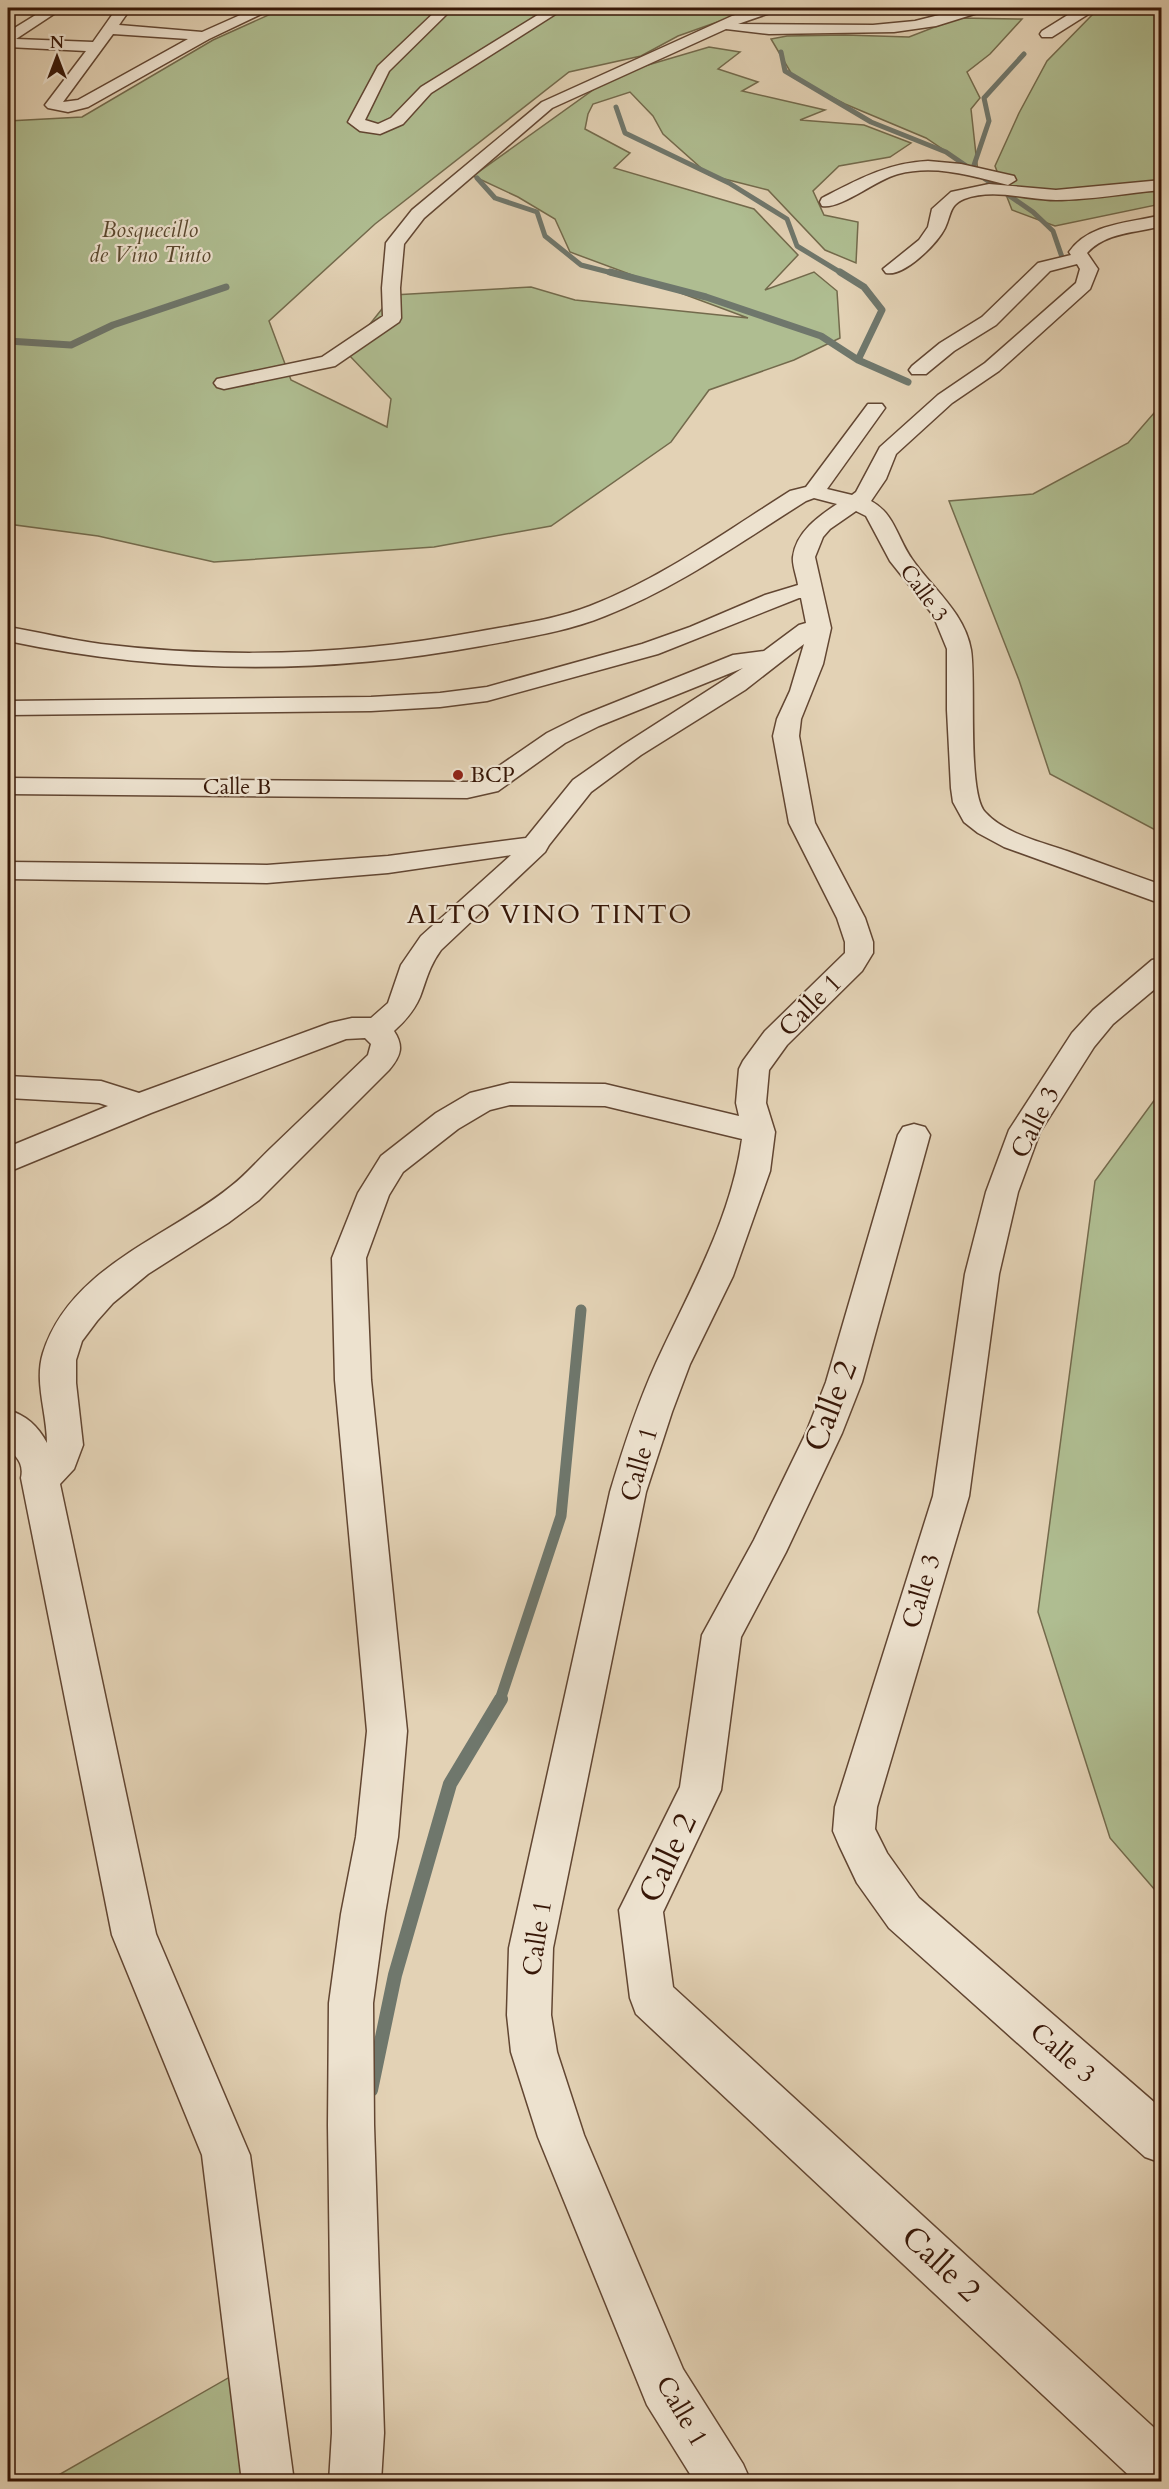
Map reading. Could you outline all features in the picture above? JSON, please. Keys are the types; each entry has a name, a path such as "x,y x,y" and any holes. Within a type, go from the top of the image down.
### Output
{"street":[{"path":"8,38 56,8"},
{"path":"124,8 98,47 53,105 68,107 83,104 204,36 267,8"},
{"path":"446,8 383,69 356,122 366,128 380,129 397,121 426,90 558,8"},
{"path":"732,8 721,15 720,19 727,25 763,29 890,29 928,25 979,8"},
{"path":"1047,34 1079,12 1091,8"},
{"path":"224,383 328,362 392,318 391,288 395,243 418,214 547,105 727,25 777,12"},
{"path":"110,29 204,36"},
{"path":"8,43 98,47"},
{"path":"828,202 881,174 917,167 984,172 1058,194"},
{"path":"892,269 925,244 937,226 941,209 957,196 989,189 1058,194 1161,185"},
{"path":"919,370 947,346 989,321 1044,267 1081,258 1078,252 1083,245 1110,231 1161,220"},
{"name":"Calle 1","path":"725,2481 665,2387 574,2170 534,2052 529,2015 531,1948 628,1492 658,1402 716,1276 754,1171 759,1132 751,1103 754,1069 776,1038 852,964 860,953 851,918 802,823 786,736 789,719 812,664 819,628 804,557 812,536 822,524 864,496 875,479 887,451 945,399 992,367 1084,285 1089,269 1081,258"},
{"path":"814,492 875,408"},
{"path":"8,634 66,646 215,659 323,659 388,654 521,631 596,612 657,584 798,496 814,492 856,502"},
{"name":"Calle 3","path":"856,502 875,512 901,561 944,613 958,649 959,718 964,788 966,802 973,816 987,827 1013,841 1161,895"},
{"path":"8,708 371,704 440,700 487,694 650,649 698,632 773,600 795,592 810,590"},
{"path":"376,1031 399,1009 405,998 415,965 431,943 536,846 582,786 632,750 736,685 807,630 819,628"},
{"name":"Calle B","path":"8,786 467,790 489,785 556,738 590,721 741,660 773,658"},
{"path":"8,870 207,875 269,874 322,870 507,847 536,846"},
{"name":"Calle 3","path":"1161,967 1103,1017 1083,1040 1025,1130 1002,1192 982,1274 951,1496 856,1807 854,1831 872,1868 904,1913 1161,2139"},
{"path":"8,1160 140,1105 340,1030 355,1027 376,1031 383,1036 386,1052 237,1201 110,1284 74,1325 63,1346 58,1367 59,1399 67,1444 61,1463 51,1473 39,1478"},
{"path":"8,1087 101,1092 140,1105"},
{"path":"355,2481 358,2433 351,2125 351,2003 363,1914 377,1838 387,1731 354,1392 349,1258 374,1193 392,1164 447,1121 481,1101 510,1095 605,1095 759,1132"},
{"name":"Calle 2","path":"914,1134 844,1382 824,1433 781,1523 722,1635 700,1790 641,1910 652,1998 1078,2391 1161,2471"},
{"path":"8,1425 23,1436 33,1449 134,1935 226,2155 266,2468"}],"green space":[{"name":"Bosquecillo de Vino Tinto","path":"284,8 757,8 678,36 641,56 569,72 375,224 269,321 291,380 387,427 391,399 347,353 393,295 531,287 575,300 748,318 570,252 555,219 518,197 473,176 614,75 709,47 740,52 718,69 758,82 742,91 825,110 800,120 864,125 911,143 890,157 839,166 813,191 824,215 858,222 856,263 825,250 768,190 709,175 663,134 653,116 630,92 593,104 585,129 630,153 614,168 754,209 798,255 765,290 814,272 837,291 840,338 794,360 709,390 671,442 551,526 434,547 214,562 98,536 8,524 8,121 82,117 213,40"},
{"path":"1111,8 1161,8 1161,204 1055,226 1012,210 995,166 1019,113 1047,61 1096,11"},
{"path":"958,18 1022,19 990,54 967,72 980,98 971,109 978,173 926,138 845,104 794,78 771,39 787,36 845,35 909,37"},
{"path":"1161,405 1161,833 1050,774 1019,680 949,501 1033,494 1128,443"},
{"path":"1161,1091 1161,1897 1110,1838 1038,1612 1095,1181"},
{"path":"256,2362 278,2481 48,2481"}],"waterway":[{"path":"781,52 785,71 871,122 946,152 972,170"},
{"path":"972,170 989,121 984,98 1024,54"},
{"path":"616,107 625,133 729,183 787,219 797,246 843,274"},
{"path":"972,170 1033,212 1053,231 1063,260"},
{"path":"477,178 495,198 537,212 545,236 581,265 616,274"},
{"path":"610,272 706,297 821,336 858,360"},
{"path":"840,272 864,287 882,310 858,360"},
{"path":"8,341 71,345 113,325 226,287"},
{"path":"858,360 908,382"},
{"path":"500,1700 561,1516 581,1310"},
{"path":"371,2090 395,1975 450,1784 501,1699"}],"place":[{"name":"BCP","path":"458,775"}],"district":[{"name":"ALTO VINO TINTO","path":"550,914"}]}
